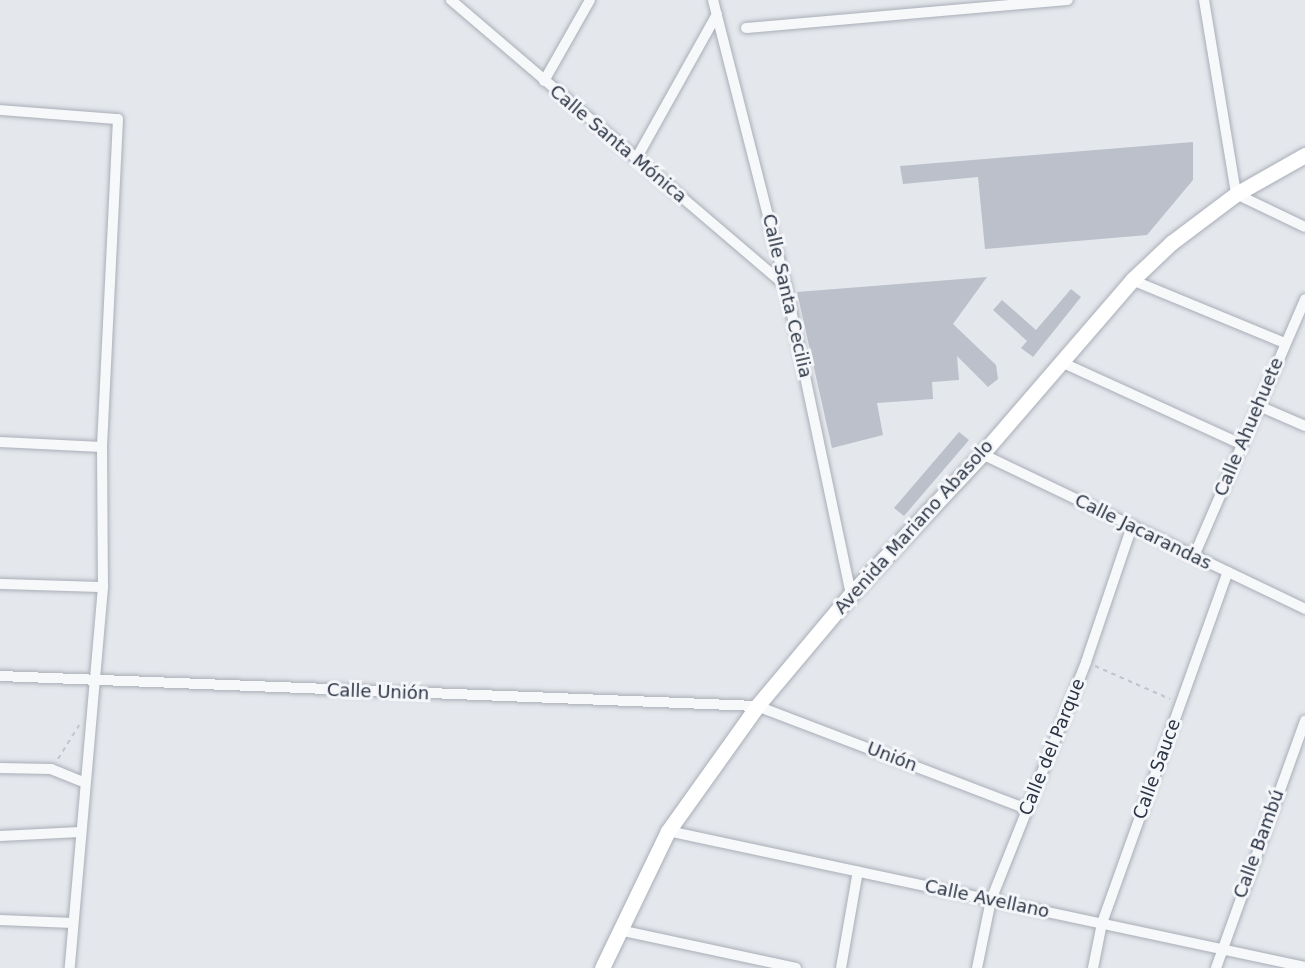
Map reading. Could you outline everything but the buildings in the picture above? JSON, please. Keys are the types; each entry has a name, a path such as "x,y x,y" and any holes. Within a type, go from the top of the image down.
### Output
{"street":[{"name":"Calle Santa Mónica","path":"452,0 464,4 544,81 786,286"},
{"path":"544,81 590,0"},
{"name":"Calle Santa Cecilia","path":"713,0 786,286 851,594"},
{"path":"746,28 1068,0"},
{"path":"1204,0 1236,195 1305,227"},
{"path":"636,159 717,14"},
{"path":"0,110 117,119 102,447 103,587 89,701 70,968"},
{"name":"Avenida Mariano Abasolo","path":"602,968 669,831 757,706 851,594 982,454 1132,280 1171,243 1236,195 1305,155"},
{"path":"1132,280 1285,343"},
{"name":"Calle Ahuehuete","path":"1194,556 1305,299"},
{"path":"1061,362 1241,444"},
{"path":"1259,406 1305,426"},
{"path":"0,442 102,447"},
{"name":"Calle Jacarandas","path":"982,454 1305,609"},
{"name":"Calle del Parque","path":"977,968 991,900 1086,662 1132,526"},
{"name":"Calle Sauce","path":"1093,968 1102,923 1228,572"},
{"path":"0,584 103,587"},
{"name":"Calle Unión","path":"0,676 757,706"},
{"name":"Unión","path":"757,706 1028,809"},
{"name":"Calle Bambú","path":"1216,968 1220,949 1305,721"},
{"path":"0,768 51,769 83,782"},
{"name":"Calle Avellano","path":"669,831 1305,967"},
{"path":"0,836 80,832"},
{"path":"841,968 858,871"},
{"path":"0,920 73,923"},
{"path":"619,930 796,968"}],"path":[{"path":"1086,662 1181,704"},
{"path":"51,769 68,745 89,701"}]}
